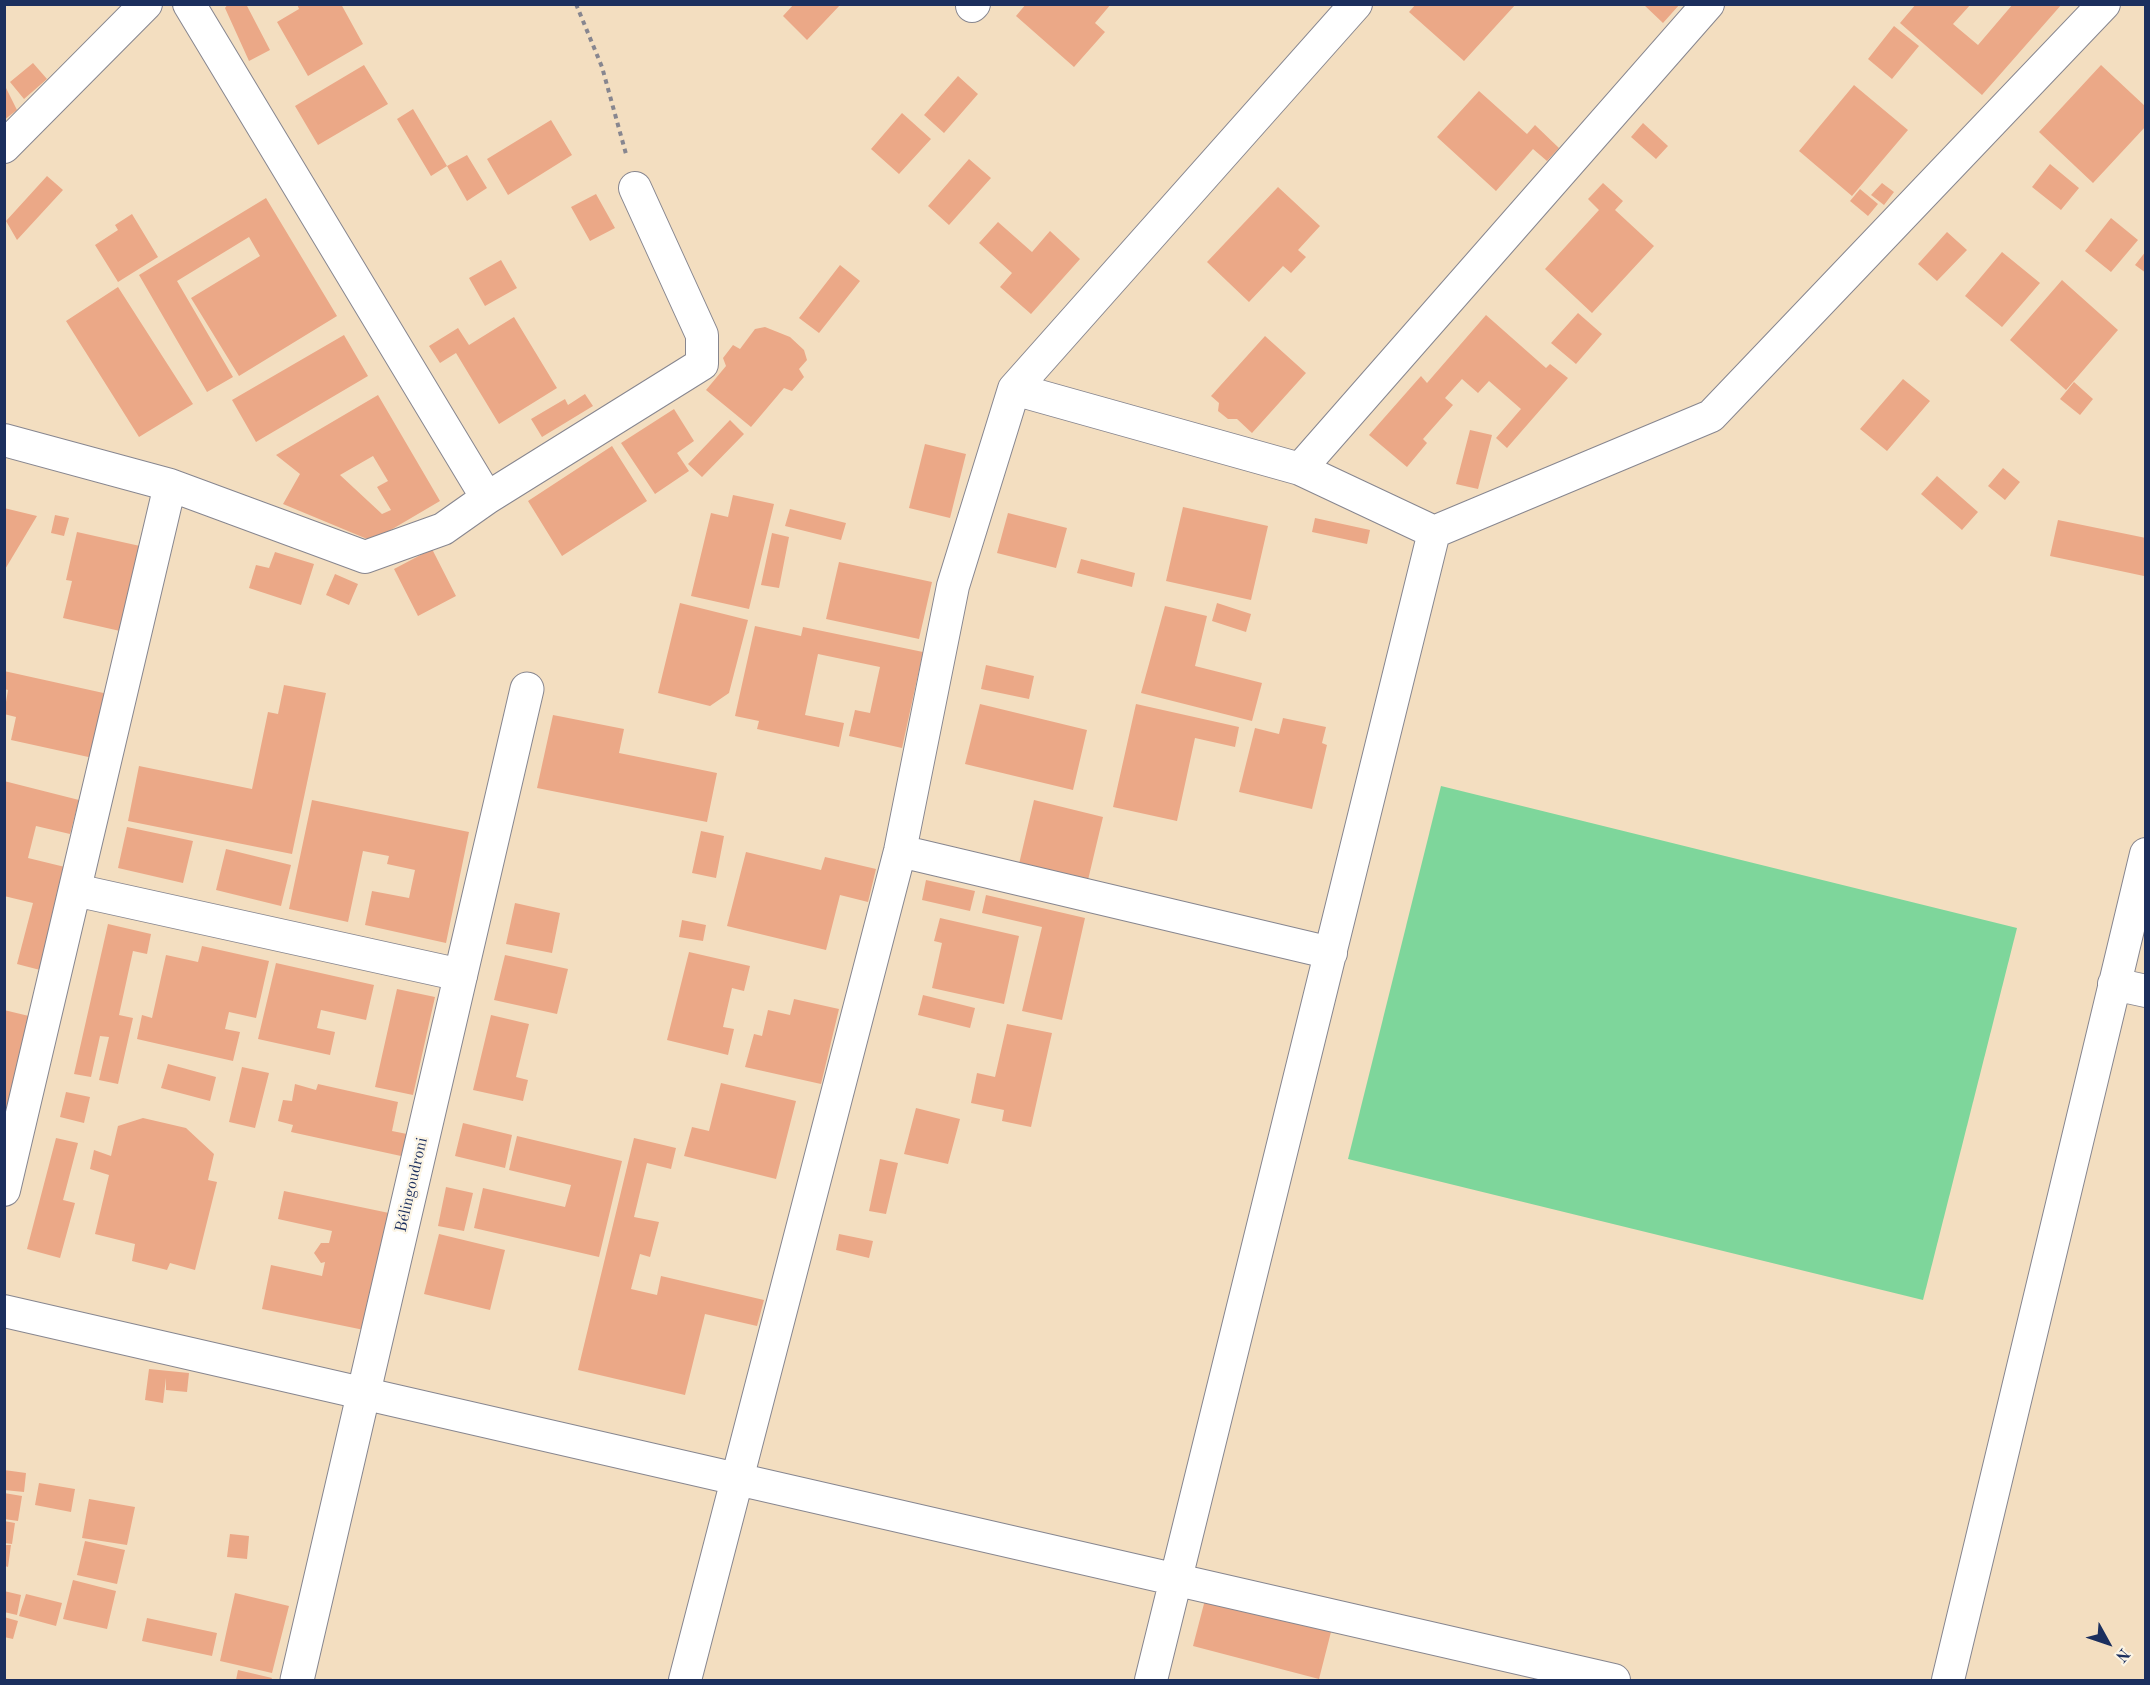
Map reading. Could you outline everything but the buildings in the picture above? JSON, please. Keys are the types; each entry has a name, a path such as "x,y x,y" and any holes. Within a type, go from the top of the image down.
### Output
{"street":[{"path":"4,147 146,4"},
{"path":"189,4 487,498"},
{"path":"685,1680 900,850 953,586 1014,389 1356,4"},
{"path":"1300,469 1708,4"},
{"path":"1014,389 1300,469 1434,532 1711,416 2104,4"},
{"path":"4,440 170,485 365,557 442,529 487,498 702,364 702,334 635,188"},
{"path":"4,1190 170,485"},
{"path":"1151,1680 1434,532"},
{"name":"Bélingoudroni","path":"297,1680 527,689"},
{"path":"900,850 1330,953"},
{"path":"1948,1680 2145,854"},
{"path":"75,890 461,975"},
{"path":"2114,984 2145,991"},
{"path":"4,1311 1614,1680"}],"path":[{"path":"576,4 602,67 635,188"}],"green space":[{"path":"1441,786 2017,928 1923,1300 1348,1159"}]}
